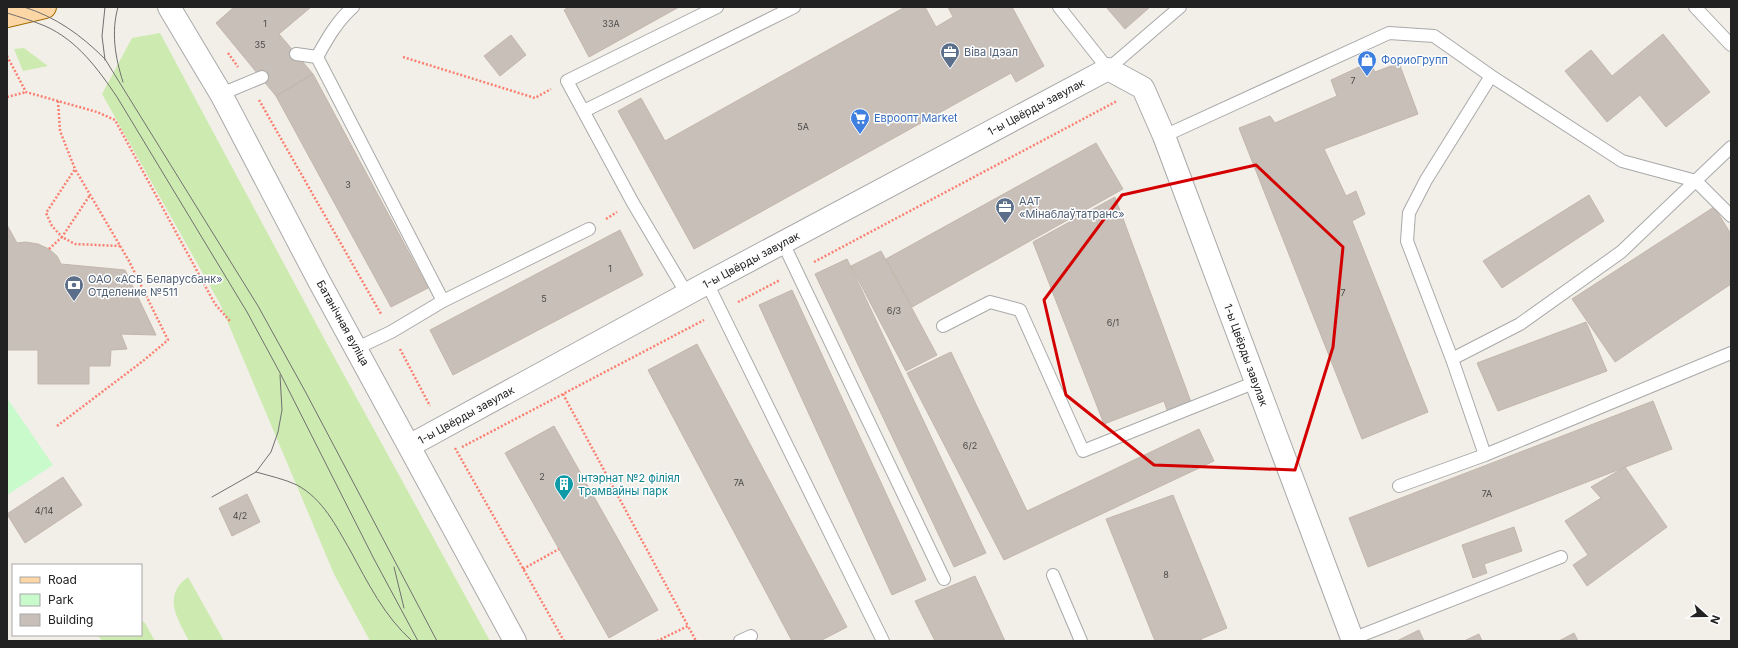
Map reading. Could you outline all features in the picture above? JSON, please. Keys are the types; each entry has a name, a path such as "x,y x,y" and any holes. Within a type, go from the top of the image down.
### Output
{"main road":[{"path":"7,16 45,7"}],"street":[{"name":"Батанічная вуліца","path":"169,7 221,94 319,281 357,348 515,641"},
{"name":"1-ы Цвёрды завулак","path":"409,446 686,294 1108,69 1143,88 1164,136 1353,640"}],"lane":[{"path":"317,57 330,35 346,13 353,7"},
{"path":"686,294 633,203 567,80 717,7"},
{"path":"584,111 794,7"},
{"path":"1059,7 1108,69 1180,7"},
{"path":"1695,7 1731,45"},
{"path":"1164,136 1389,32 1434,36 1490,76 1622,161 1696,182 1731,216"},
{"path":"296,54 317,57"},
{"path":"317,57 442,300"},
{"path":"1485,455 1452,359 1408,241 1409,213 1426,180 1490,76"},
{"path":"221,94 262,77"},
{"path":"1452,359 1520,324 1621,252 1731,147"},
{"path":"357,348 391,332 442,300 589,229"},
{"path":"783,243 944,579"},
{"path":"707,283 883,641"},
{"path":"944,326 990,302 1020,310 1083,451 1256,382"},
{"path":"1398,486 1485,455 1731,353"},
{"path":"1353,640 1561,557"},
{"path":"1053,575 1081,641"},
{"path":"740,641 752,636"}],"path":[{"path":"7,56 26,92"},
{"path":"403,57 535,98"},
{"path":"7,97 26,92 97,112 115,120 215,304 230,321"},
{"path":"57,426 143,361 168,340 120,246 75,169 60,131 58,101"},
{"path":"75,169 46,213 52,226 62,237 75,244 120,246"},
{"path":"49,249 62,237 90,195"},
{"path":"589,229 633,203"},
{"path":"563,394 696,641"},
{"path":"523,569 559,549"},
{"path":"657,641 688,626"}],"highlighted area":[{"path":"1256,165 1343,247 1333,347 1295,470 1154,465 1066,395 1044,300 1122,195"}],"green space":[{"path":"160,33 326,342 490,641 370,641 334,574 220,304 102,94 132,38"},
{"path":"24,48 48,66 23,71 14,49"},
{"path":"7,398 53,465 7,495"},
{"path":"188,577 224,641 189,641 174,608 176,592 180,584"},
{"path":"142,621 145,623 155,641 102,641 99,636 142,636"}],"building":[{"path":"234,7 311,7 279,34 313,74 276,96 216,23"},
{"path":"569,7 679,7 589,57 564,10"},
{"path":"905,7 925,7 936,27 953,17 948,7 1012,7 1044,66 1016,82 1011,73 694,249 618,111 641,98 665,141"},
{"path":"1106,7 1150,7 1125,29"},
{"path":"1663,34 1710,92 1666,127 1640,95 1607,122 1565,71 1591,50 1612,76"},
{"path":"511,35 526,55 500,76 484,56"},
{"path":"1370,62 1375,72 1399,63 1418,114 1324,149 1346,196 1356,191 1365,214 1352,221 1428,412 1362,439 1239,128 1270,116 1275,123 1337,96 1331,80"},
{"path":"313,74 428,288 391,307 276,96"},
{"name":"ААТ «Мінаблаўтатранс»","path":"1096,143 1123,189 912,307 886,259"},
{"path":"1589,195 1604,221 1502,288 1483,261"},
{"path":"1115,197 1191,402 1168,413 1164,401 1104,424 1033,242"},
{"path":"1714,207 1731,234 1731,284 1615,362 1572,299"},
{"name":"ОАО «АСБ Беларусбанк» Отделение №511","path":"7,225 17,243 26,242 38,244 49,249 57,256 61,264 125,270 156,335 121,334 127,349 111,350 110,366 89,366 89,384 38,384 38,350 7,350"},
{"path":"620,230 643,275 453,375 430,330"},
{"path":"881,251 937,355 906,371 851,266"},
{"path":"847,259 986,553 954,567 815,274"},
{"path":"792,290 926,580 892,595 759,305"},
{"path":"1586,322 1607,371 1498,411 1477,363"},
{"path":"697,344 847,627 820,641 792,641 648,370"},
{"path":"951,352 1027,511 1199,429 1214,461 1004,560 907,373"},
{"path":"1653,401 1672,449 1368,567 1349,518"},
{"name":"Інтэрнат №2 філіял Трамвайны парк","path":"554,426 658,610 609,638 505,453"},
{"path":"1625,467 1667,527 1587,586 1573,565 1588,555 1565,521 1601,498 1591,487"},
{"path":"63,477 82,505 25,543 7,514"},
{"path":"247,494 260,522 232,536 219,508"},
{"path":"1173,495 1227,628 1201,639 1202,641 1155,641 1106,519"},
{"path":"1514,527 1522,551 1484,564 1487,573 1473,578 1462,545"},
{"path":"975,576 1005,641 935,641 915,601"},
{"path":"1419,630 1424,641 1397,641"},
{"path":"1574,633 1578,641 1559,641"},
{"path":"1479,634 1482,641 1464,641"}],"tram line":[{"path":"24,7 47,16 68,28 87,42 105,59 258,306 305,391 437,641"},
{"path":"105,7 102,36 105,60"},
{"path":"118,7 114,35 116,54 123,82"},
{"path":"7,13 45,26 67,39 86,56 117,97 247,312 279,371 374,559 418,641"},
{"path":"212,497 256,472 271,452 278,432 282,410 280,375"},
{"path":"256,472 297,485 322,505 385,610 412,641"},
{"path":"394,567 404,608"}],"place":[{"name":"Віва Ідэал","path":"950,69"},
{"name":"ФориоГрупп","path":"1367,77"},
{"name":"Евроопт Market","path":"860,135"},
{"name":"ААТ «Мінаблаўтатранс»","path":"1005,224"},
{"name":"ОАО «АСБ Беларусбанк» Отделение №511","path":"74,302"},
{"name":"Інтэрнат №2 філіял Трамвайны парк","path":"564,501"}]}
